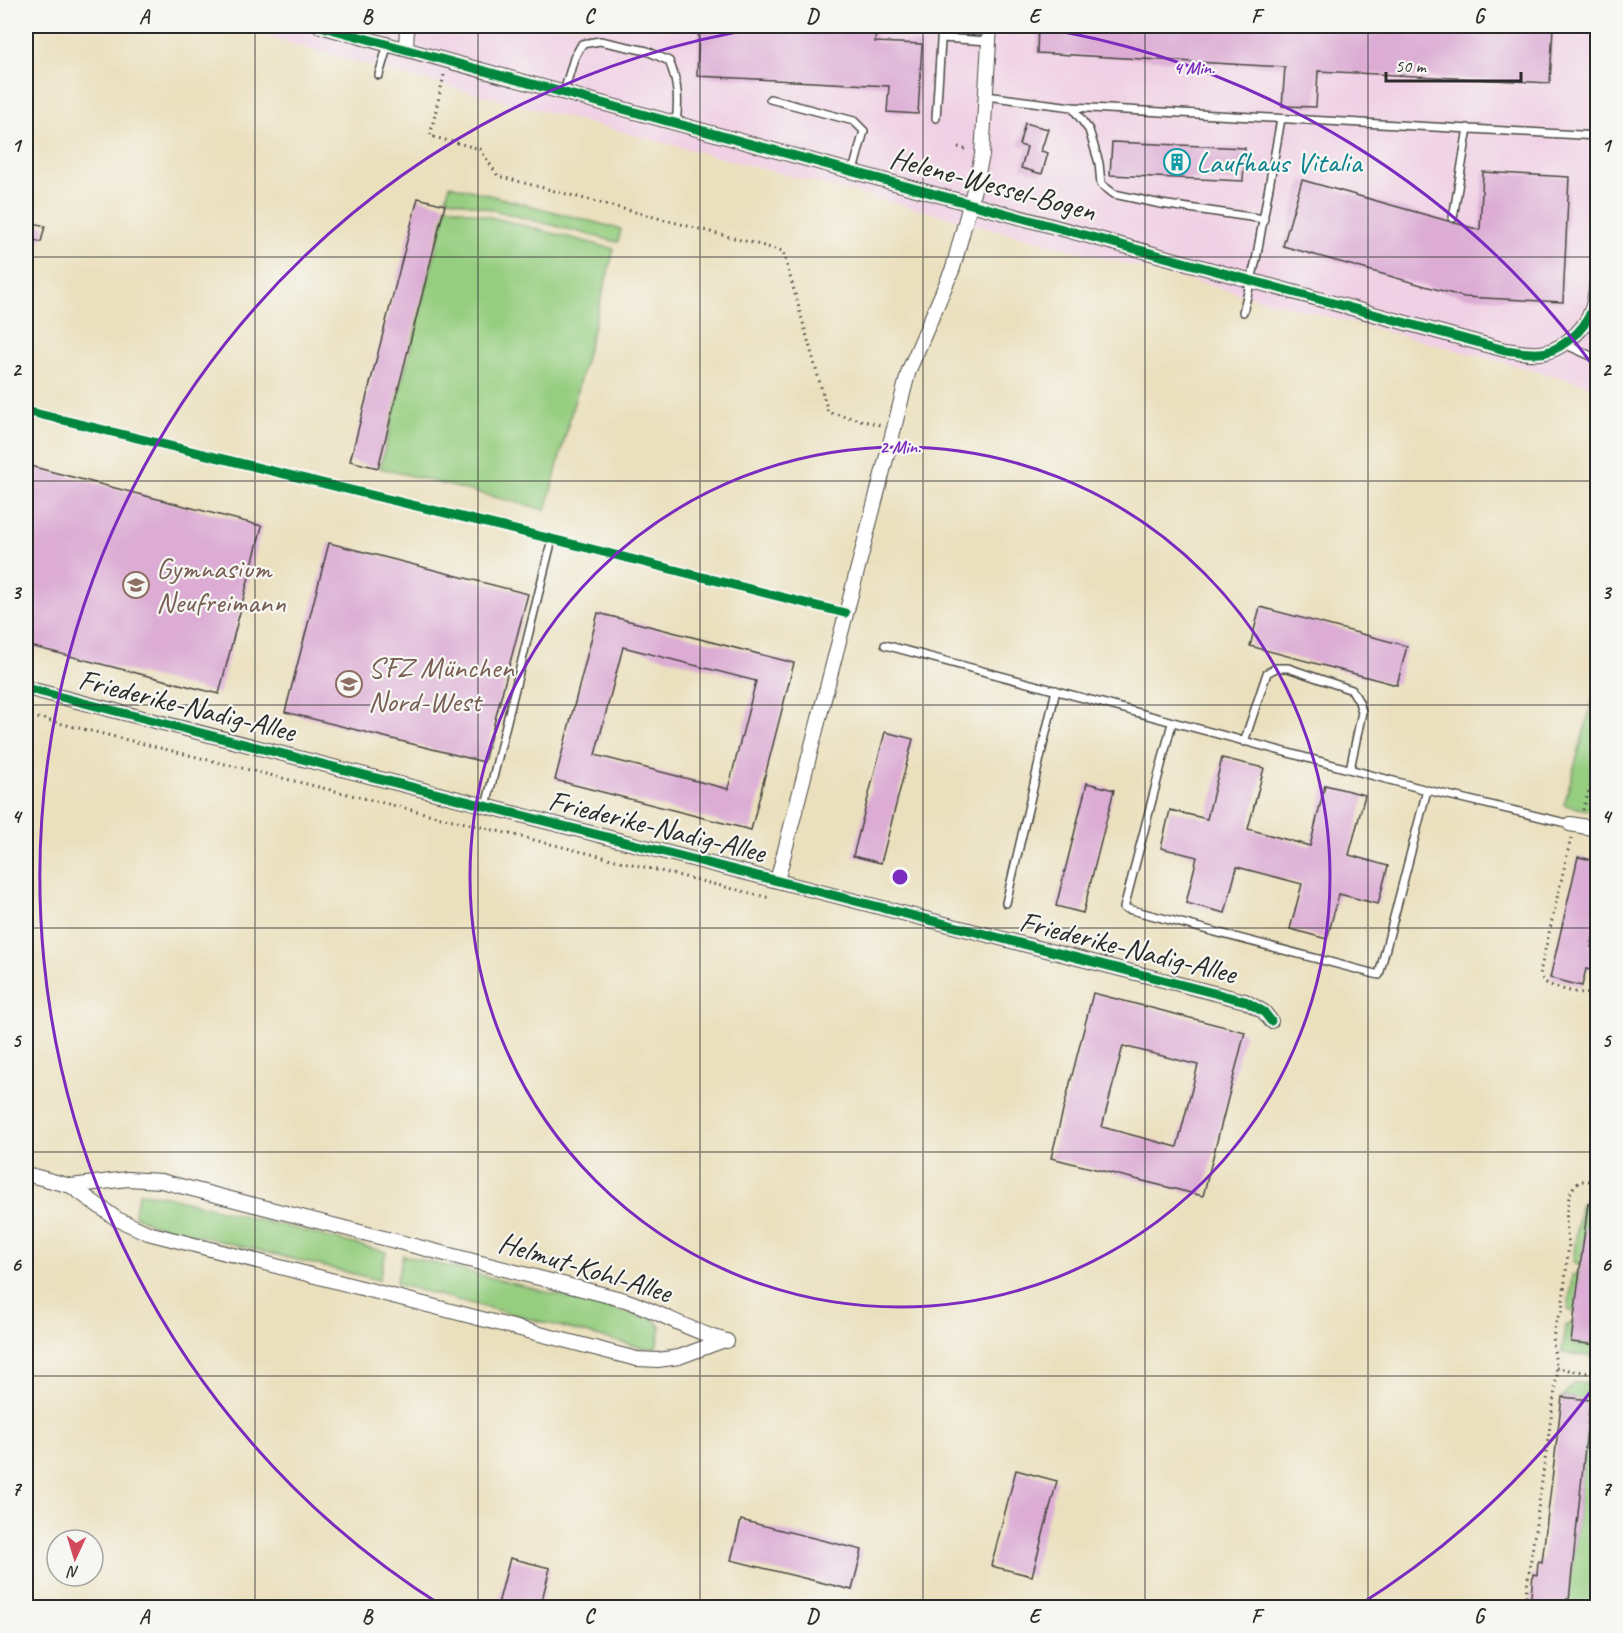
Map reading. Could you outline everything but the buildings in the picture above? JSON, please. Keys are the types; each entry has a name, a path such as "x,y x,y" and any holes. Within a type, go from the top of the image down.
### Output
{"street":[{"name":"Helene-Wessel-Bogen","path":"320,26 1506,350 1540,354 1559,348 1574,336 1589,320 1596,296 1598,264"},
{"path":"406,49 407,26"},
{"path":"777,881 909,370 953,268 971,203 982,155 990,26"},
{"name":"Friederike-Nadig-Allee","path":"26,688 1245,1001 1264,1012 1271,1021"},
{"path":"1574,824 1598,829"},
{"name":"Helmut-Kohl-Allee","path":"26,1174 71,1186 117,1219 148,1233 638,1359 669,1359 716,1342 727,1341 691,1330 657,1312 625,1300 161,1181 127,1179 71,1186"}],"lane":[{"path":"936,118 942,26"},
{"path":"941,38 989,41"},
{"path":"564,92 574,58 582,44 600,41 647,51 669,61 672,68 678,92 676,123"},
{"path":"379,75 388,44"},
{"path":"986,96 1072,107 1598,136"},
{"path":"771,99 854,121 864,130 853,171"},
{"path":"1072,107 1089,130 1099,163 1101,184 1114,194 1161,204 1263,219"},
{"path":"1243,312 1281,119"},
{"path":"1453,218 1468,128"},
{"path":"1564,344 1598,359"},
{"path":"486,807 552,539"},
{"path":"885,645 1350,770 1574,824"},
{"path":"1244,742 1267,673 1276,668 1288,668 1352,690 1362,712 1350,770"},
{"path":"1006,903 1056,690"},
{"path":"1172,723 1124,908 1379,975 1427,790"}],"path":[{"path":"447,60 430,136 480,149 498,176 783,251 828,412 893,428"},
{"path":"26,715 770,898"},
{"path":"1598,781 1590,787 1574,824 1539,972 1544,982 1552,986 1590,995 1598,994"},
{"path":"1524,1608 1557,1376 1553,1341 1556,1323 1562,1310 1569,1243 1566,1233 1569,1198 1573,1188 1580,1181 1598,1181"},
{"path":"1556,1368 1598,1374"}],"shaded area":[{"path":"228,26 1597,26 1597,387 386,70"}],"green space":[{"path":"450,185 621,229 618,242 446,198"},
{"path":"447,206 614,249 546,510 380,468"},
{"path":"1597,684 1597,812 1564,805"},
{"path":"139,1193 162,1195 386,1252 379,1280 151,1224 134,1215"},
{"path":"1589,1195 1597,1195 1597,1202 1588,1201 1581,1265 1573,1262 1580,1205"},
{"path":"403,1255 655,1320 661,1328 656,1348 643,1348 396,1284"},
{"path":"1580,1272 1575,1314 1568,1310 1572,1275"},
{"path":"1573,1323 1571,1342 1597,1345 1597,1357 1562,1353 1565,1326"},
{"path":"1575,1382 1597,1386 1598,1505 1592,1574 1593,1607 1553,1608 1554,1605 1566,1605 1569,1599 1590,1401 1562,1397"}],"cycle path":[{"path":"320,26 1505,350 1543,353 1562,345 1578,332 1585,324 1593,306 1598,264"},
{"path":"26,411 845,613"},
{"path":"26,688 1245,1001 1264,1012 1271,1021"}],"place":[{"name":"Laufhaus Vitalia","path":"1177,162"},
{"name":"Gymnasium Neufreimann","path":"136,585"},
{"name":"SFZ München Nord-West","path":"349,684"}]}
